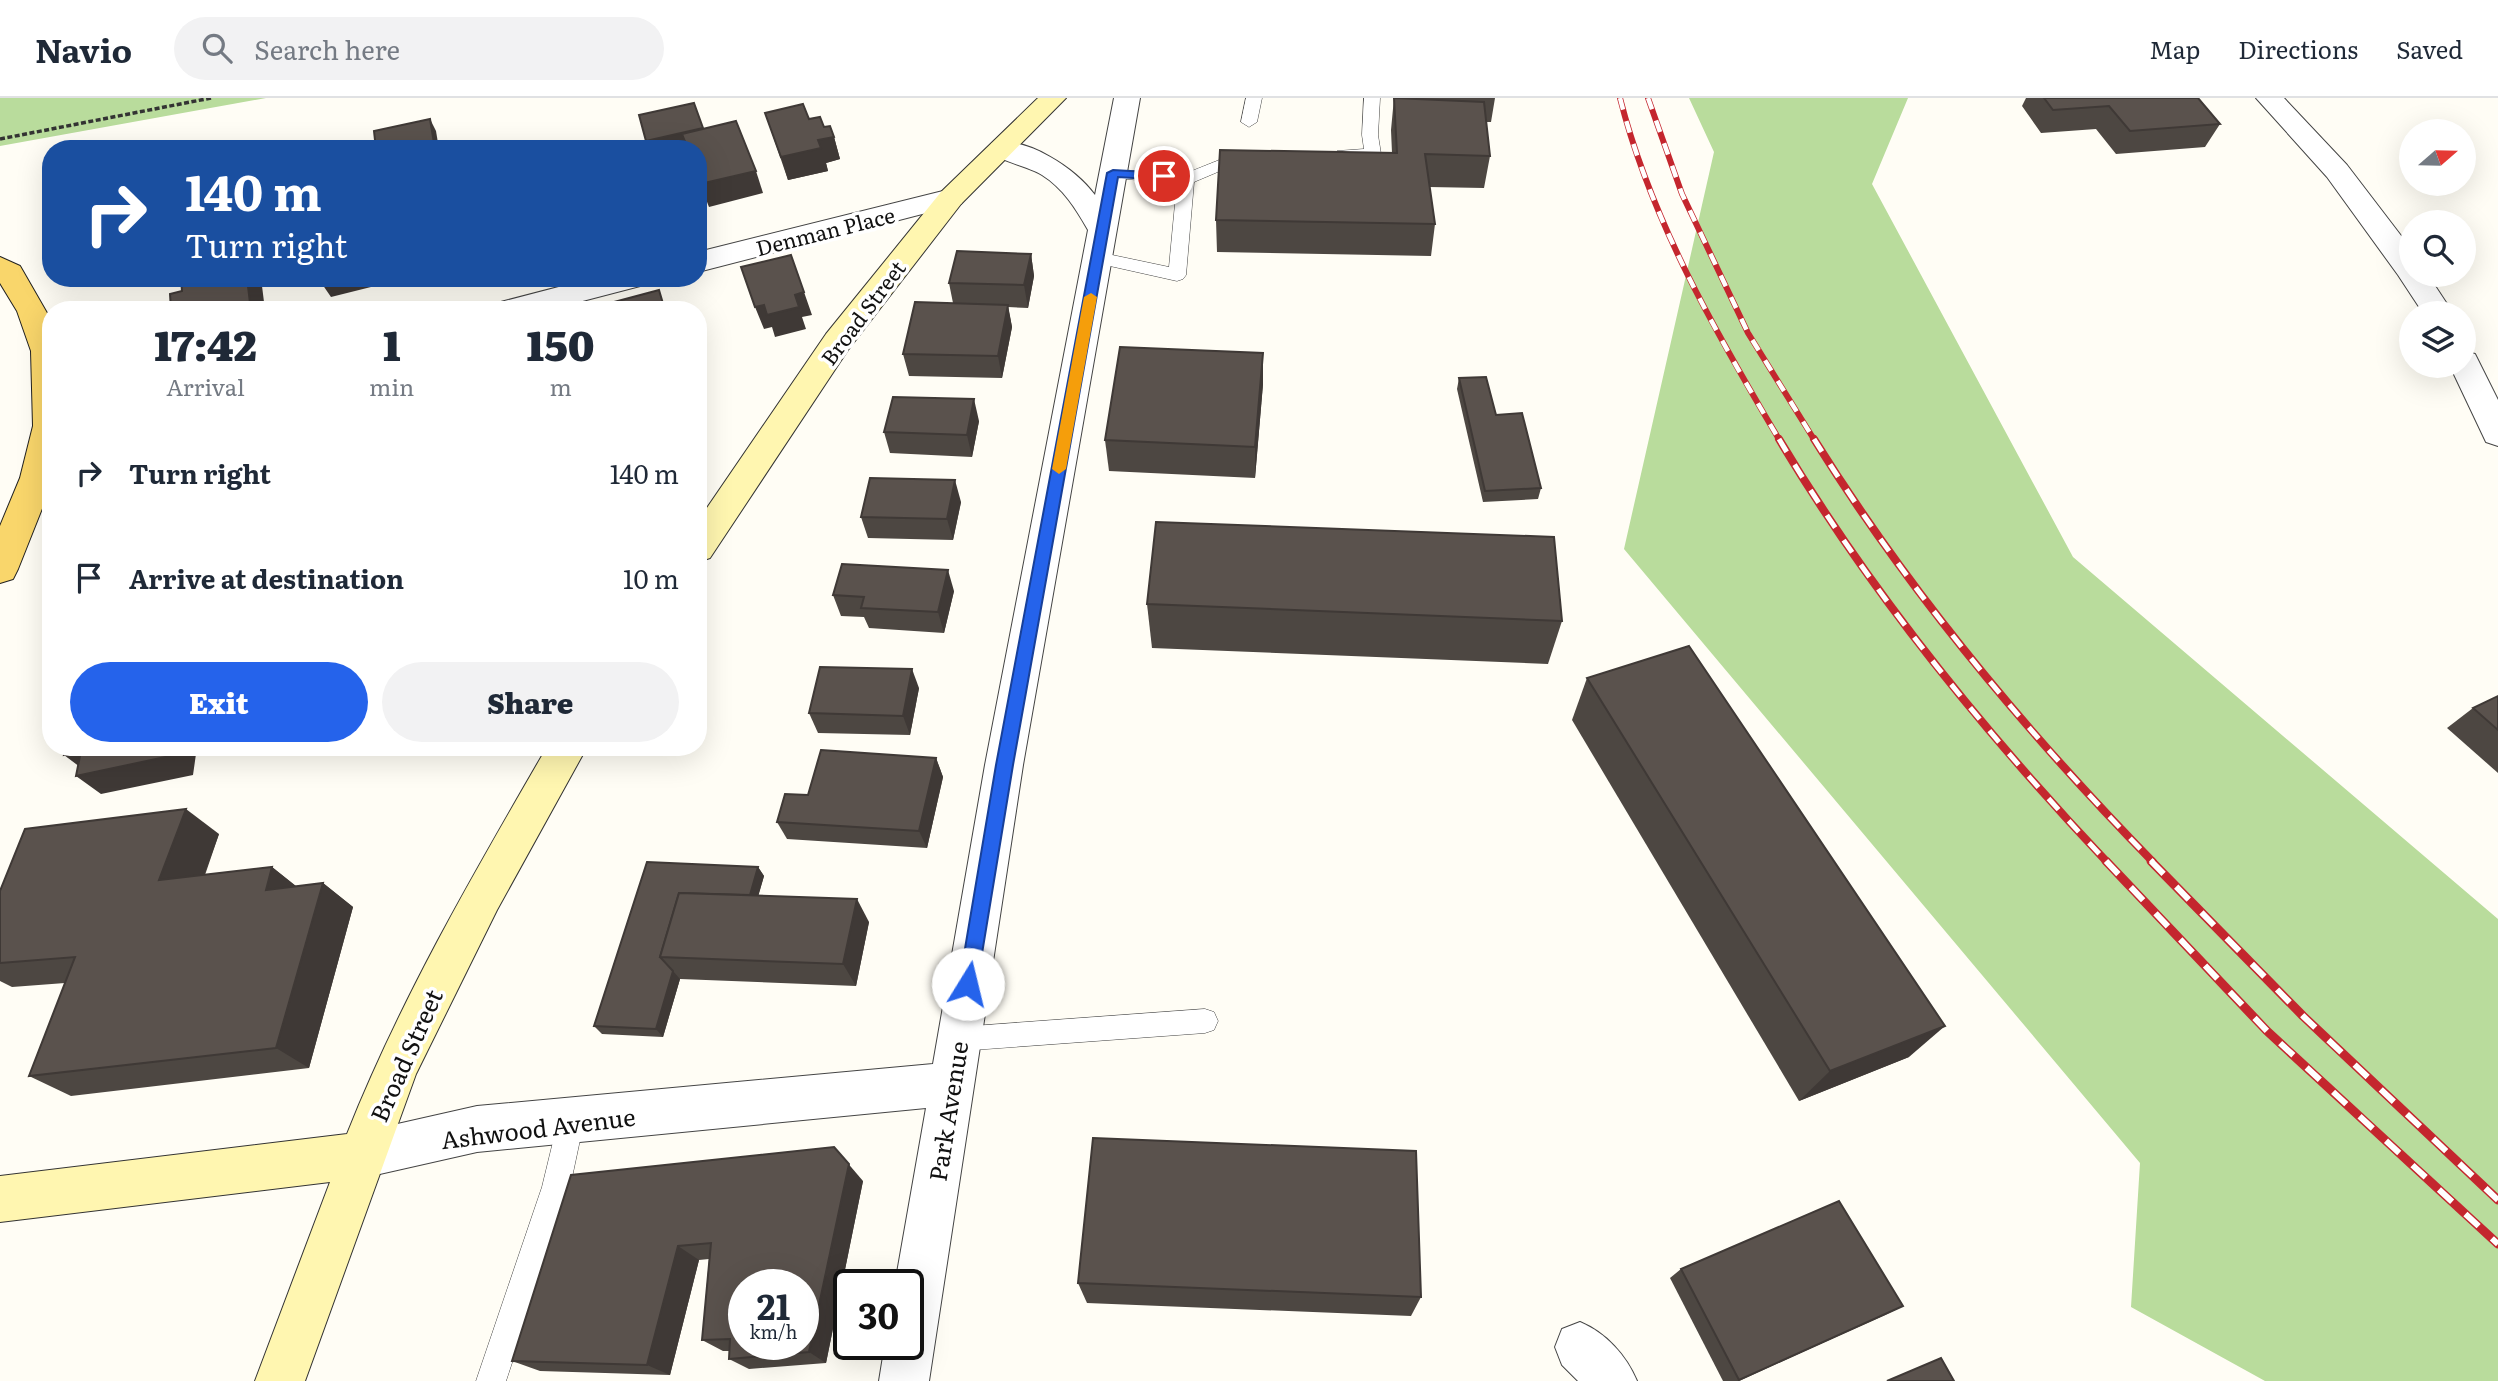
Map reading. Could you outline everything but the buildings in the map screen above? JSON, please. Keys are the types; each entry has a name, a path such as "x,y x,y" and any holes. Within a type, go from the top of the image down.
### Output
{"main road":[{"name":"Broad Street","path":"707,536 837,342 951,198 1053,98"},
{"path":"0,267 9,273 32,311 42,338"},
{"path":"0,569 37,478 42,458"},
{"name":"Broad Street","path":"280,1381 397,1065 482,897 563,756"},
{"name":"Ashwood Avenue","path":"0,1199 362,1155"}],"street":[{"name":"Park Avenue","path":"904,1381 1004,765 1127,98"},
{"path":"2269,98 2337,171 2399,256"},
{"path":"1002,149 1049,165 1067,179 1083,197 1100,244"},
{"name":"Denman Place","path":"707,260 951,198"},
{"path":"543,301 598,287"},
{"path":"2472,378 2498,434"},
{"name":"Ashwood Avenue","path":"362,1155 477,1129 952,1084"}],"lane":[{"path":"1249,122 1254,98"},
{"path":"1332,155 1373,154 1370,135 1372,98"},
{"path":"1113,173 1186,179 1237,158 1264,157"},
{"path":"1100,244 1177,275 1186,179"},
{"path":"959,1039 1205,1021"},
{"path":"491,1381 556,1187 571,1121"}],"path":[{"path":"0,139 211,98"}],"green space":[{"path":"0,98 266,98 0,146"},
{"path":"1689,98 1908,98 1872,184 2073,557 2498,919 2498,1381 2265,1381 2131,1307 2140,1163 1624,549 1714,152"}],"railway":[{"path":"1620,98 1633,143 1667,232 1709,317 1780,441"},
{"path":"1648,98 1682,194 1748,333 1815,441"},
{"path":"1779,439 1851,551 1931,660 2017,763 2107,862"},
{"path":"1814,439 1889,551 1972,660 2060,763 2153,862"},
{"path":"2106,861 2267,1031 2498,1244"},
{"path":"2151,861 2303,1016 2498,1200"}],"slow traffic":[{"path":"1059,469 1091,297"}],"route":[{"path":"968,984 1004,765 1113,173 1164,176"}]}
